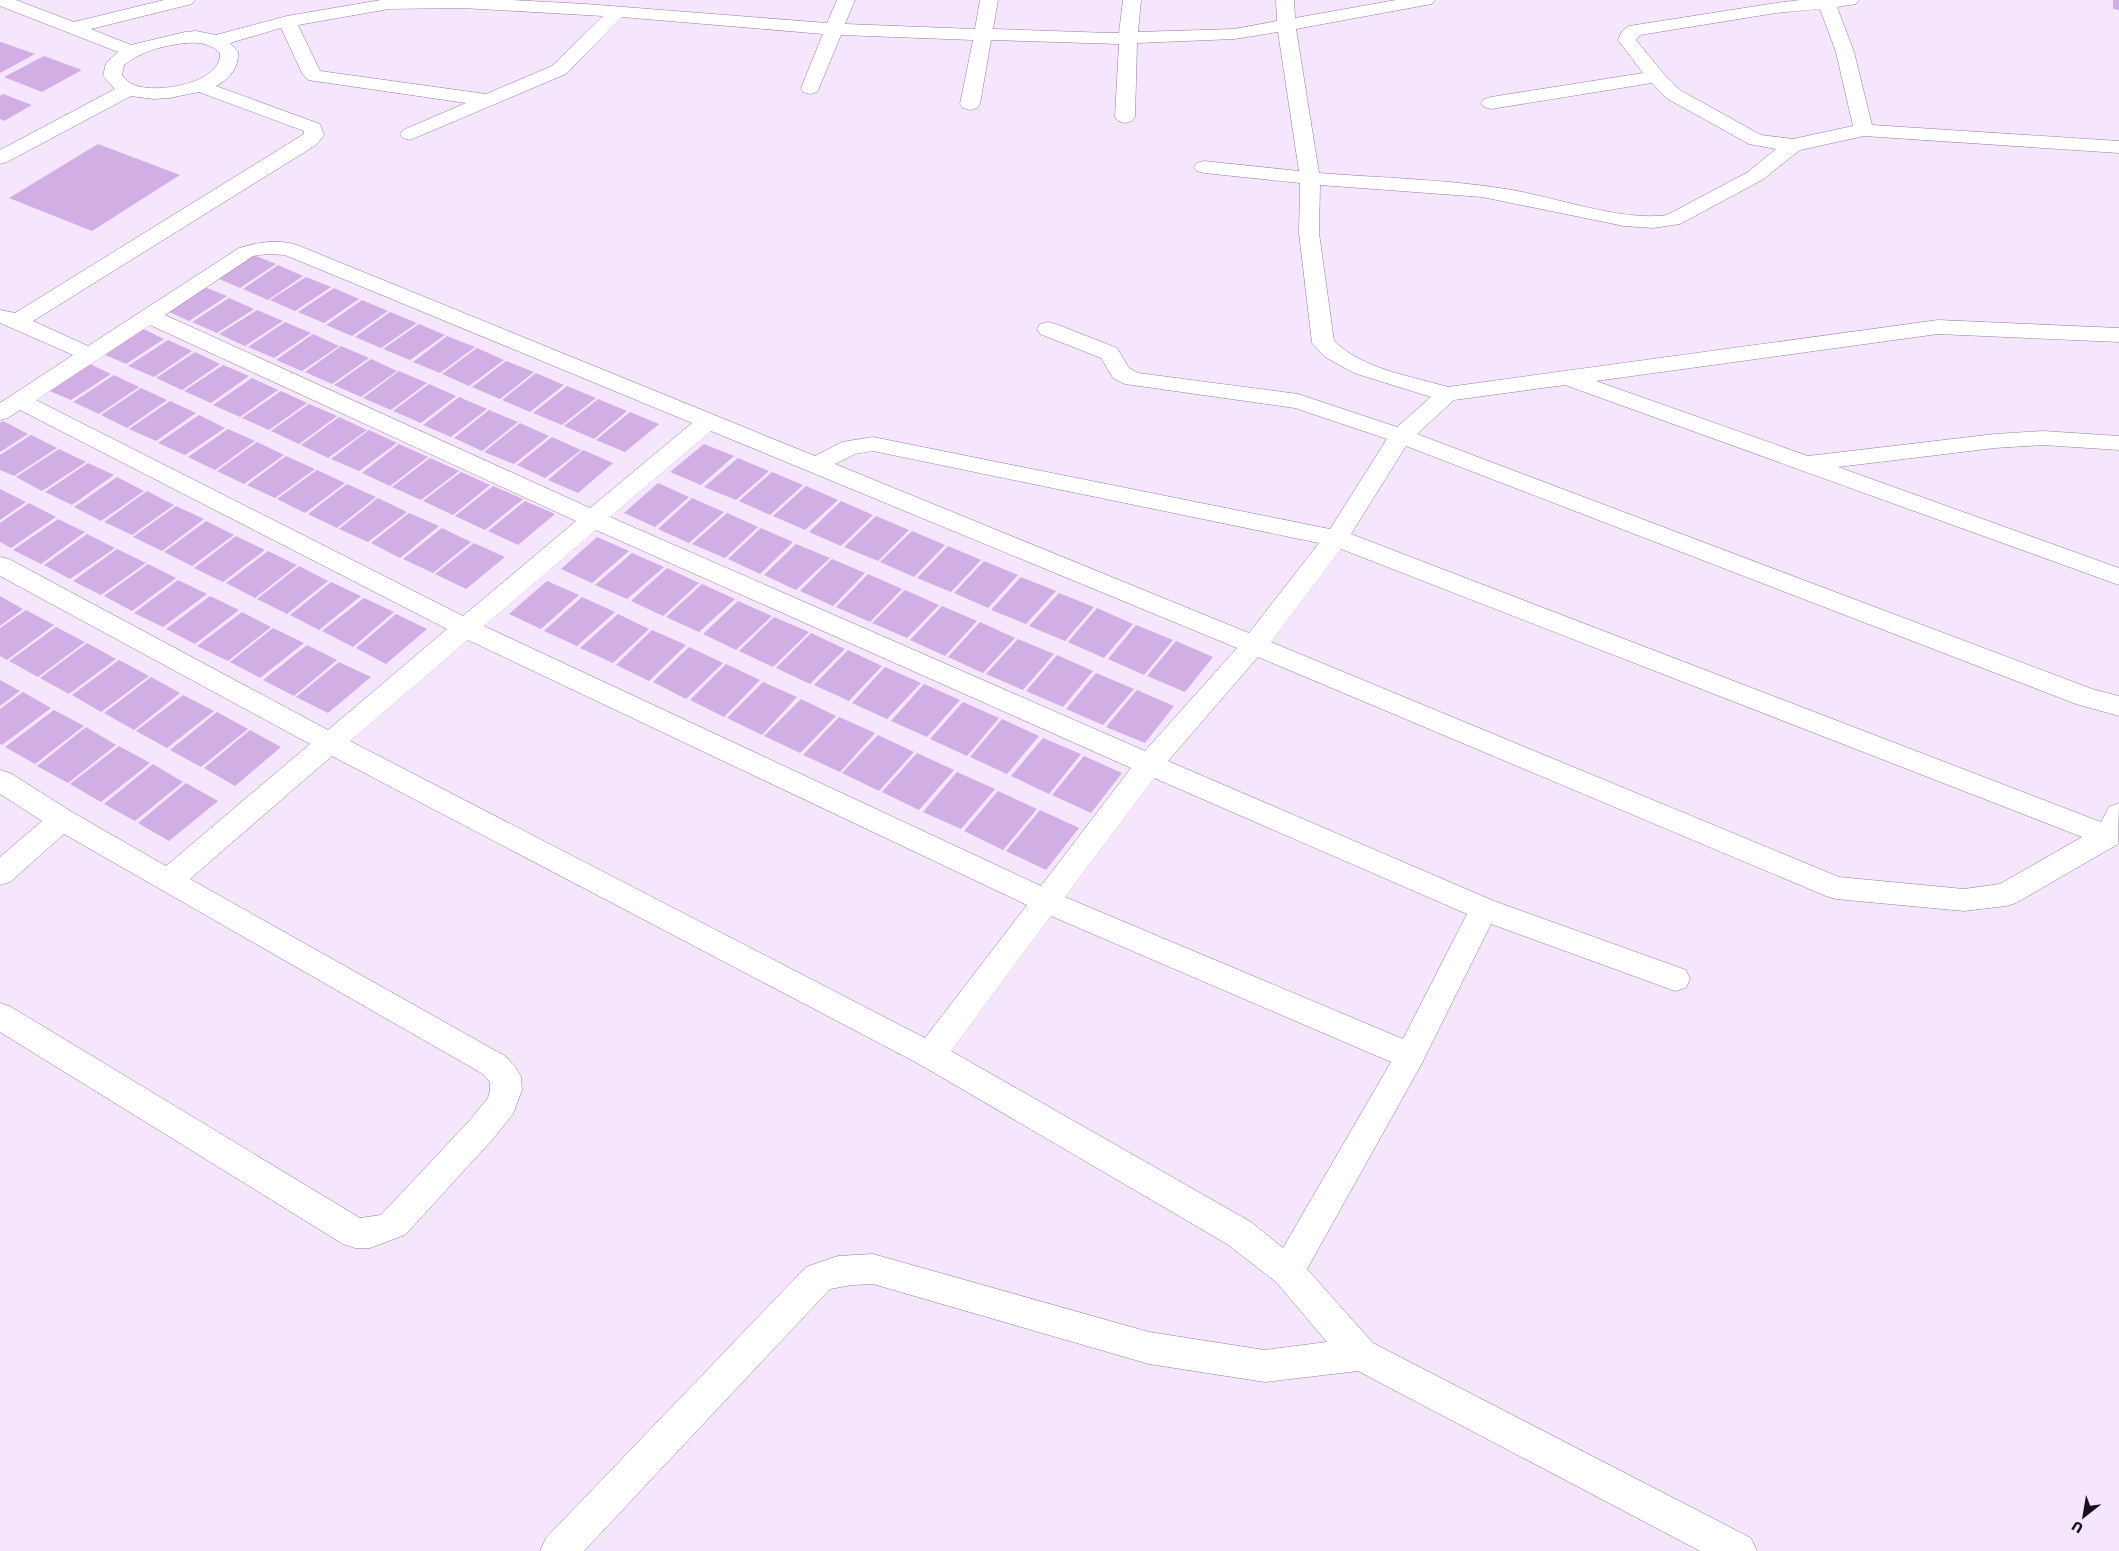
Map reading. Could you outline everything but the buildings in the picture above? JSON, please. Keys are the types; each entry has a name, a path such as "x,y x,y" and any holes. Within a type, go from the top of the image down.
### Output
{"street":[{"path":"0,0 131,51"},
{"path":"74,28 186,0"},
{"path":"714,18 722,0"},
{"path":"810,88 846,0"},
{"path":"970,104 989,0"},
{"path":"1125,118 1128,38 1132,0"},
{"path":"1285,0 1286,25 1310,178 1309,233 1323,343 1329,351 1356,366 1447,394 1569,379 1938,327 2119,334"},
{"path":"216,41 229,52 229,63 219,76 200,86 171,93 142,94 128,90 112,76 115,63 131,51 160,40 192,37 216,41 287,21 388,2 462,1 588,5 617,12 834,28 1128,38 1234,34 1426,0"},
{"path":"1850,0 1826,3 1770,4 1635,30 1630,32 1627,40 1656,77 1673,94 1756,140 1793,145 1864,130 2119,147"},
{"path":"1826,3 1844,52 1864,130"},
{"path":"410,134 560,70 617,12"},
{"path":"287,21 311,73 316,76 486,100"},
{"path":"1491,103 1656,77"},
{"path":"8,318 309,140 314,135 313,128 200,86"},
{"path":"0,158 128,90"},
{"path":"0,134 26,144"},
{"path":"1204,167 1505,195 1636,222 1660,223 1673,220 1755,176 1793,145"},
{"path":"1410,1056 1046,901 465,628 10,407 246,252 274,246 290,249 1254,645 1836,888 1964,900 2006,896 2113,825"},
{"path":"149,316 593,519 1149,764 1484,909 1676,979"},
{"path":"8,318 88,354"},
{"path":"1048,329 1108,353 1121,373 1133,379 1298,401 1400,436 2085,697 2119,706"},
{"path":"1569,379 1808,463 2119,577"},
{"path":"930,1055 1149,764 1254,645 1336,538 1400,436 1447,394"},
{"path":"169,880 708,421"},
{"path":"1808,463 2005,440 2043,438 2119,443"},
{"path":"814,465 850,447 872,444 1336,538 2113,825"},
{"path":"0,565 330,743 930,1055 1239,1232 1288,1271 1321,1311 1361,1354 1738,1551"},
{"path":"0,780 62,820 494,1065 505,1077 506,1090 502,1104 482,1130 393,1225 381,1232 369,1234 355,1233 0,1016"},
{"path":"0,874 62,820"},
{"path":"1288,1271 1410,1056 1484,909"},
{"path":"559,1551 818,1278 833,1272 850,1268 873,1269 1149,1348 1256,1365 1265,1366 1361,1354"}]}
